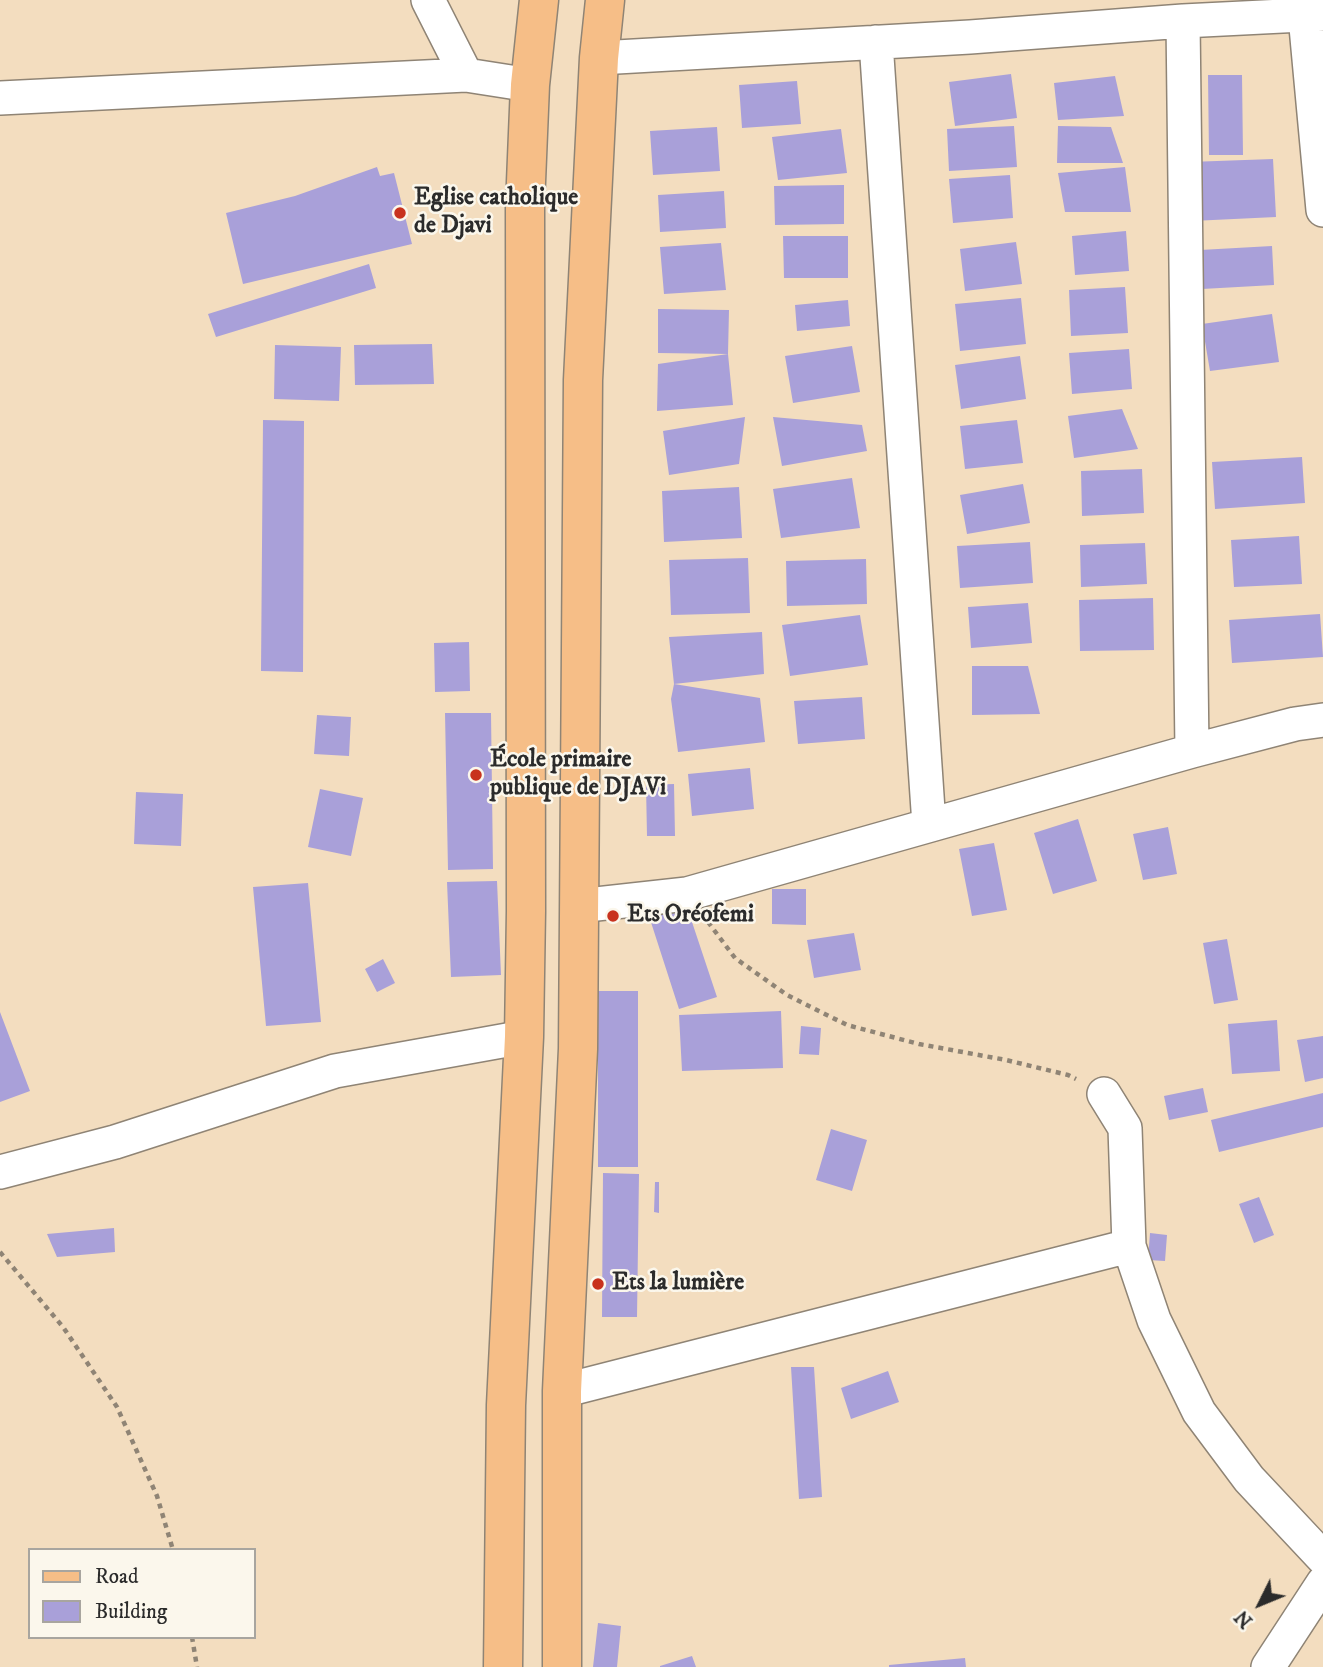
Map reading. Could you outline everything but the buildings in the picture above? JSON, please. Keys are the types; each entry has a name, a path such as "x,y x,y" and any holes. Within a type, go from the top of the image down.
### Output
{"main road":[{"path":"503,1667 506,1405 524,1037 527,570 525,206 530,85 539,0"},
{"path":"562,1667 562,1391 578,1049 583,380 599,58 605,0"}],"street":[{"path":"428,0 466,75"},
{"path":"599,58 1314,15 1323,210"},
{"path":"1183,21 1192,751"},
{"path":"876,42 929,825"},
{"path":"0,98 466,75 530,85"},
{"path":"578,906 687,894 1192,751 1295,724 1323,720"},
{"path":"0,1172 115,1142 335,1071 524,1037"},
{"path":"1104,1094 1125,1128 1129,1246 1154,1320 1199,1412 1248,1479 1323,1558"},
{"path":"562,1391 1129,1246"},
{"path":"1268,1667 1323,1583"}],"path":[{"path":"687,894 735,958 787,995 847,1025 919,1044 1069,1075 1104,1094"},
{"path":"0,1252 64,1327 117,1407 157,1496 172,1548"},
{"path":"192,1639 197,1667"}],"place":[{"name":"Eglise catholique de Djavi","path":"400,213"},
{"name":"École primaire publique de DJAVi","path":"476,775"},
{"name":"Ets Oréofemi","path":"613,916"},
{"name":"Ets la lumière","path":"598,1284"}]}
